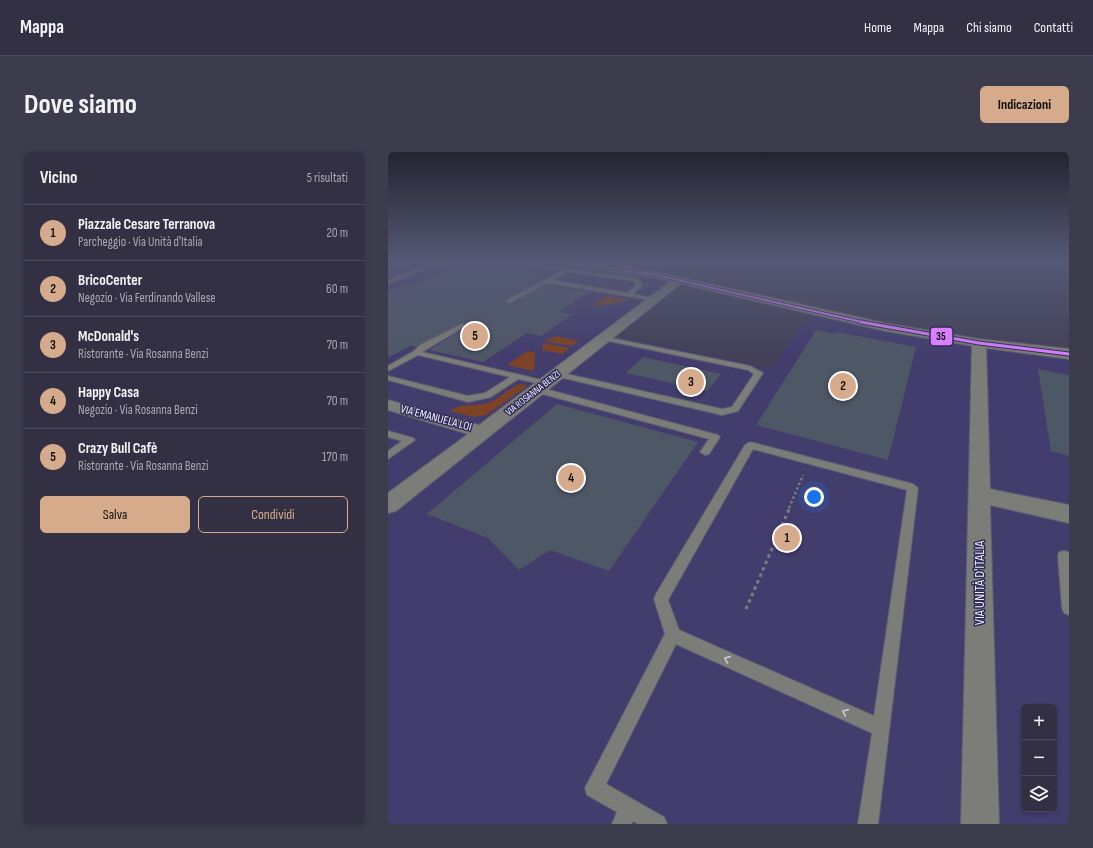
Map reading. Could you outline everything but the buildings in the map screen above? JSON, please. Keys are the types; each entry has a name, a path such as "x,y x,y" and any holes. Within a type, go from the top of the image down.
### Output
{"street":[{"name":"VIA ROSANNA BENZI","path":"388,506 663,292"},
{"path":"730,292 806,311 885,327 979,343 1069,354"},
{"name":"VIA UNITÀ D'ITALIA","path":"979,343 978,494 980,824"},
{"name":"VIA EMANUELA LOI","path":"388,405 483,432"},
{"path":"978,494 1069,514"}],"lane":[{"path":"509,302 526,292"},
{"path":"618,292 655,299"},
{"path":"388,369 417,353 423,347 462,326"},
{"path":"417,353 547,382 722,412 735,409 759,373 750,368 604,338"},
{"path":"388,378 468,399 477,399 495,392 516,376"},
{"path":"547,382 715,437 706,452"},
{"path":"388,434 410,440 388,456"},
{"path":"657,824 625,816 594,788 673,635 661,599 750,445 913,488 868,824"},
{"path":"1069,557 1064,556 1069,608"},
{"path":"673,635 881,728"}],"path":[{"path":"746,609 809,461"}],"shaded area":[{"path":"388,292 655,292 600,333 772,369 809,316 968,345 1069,359 1069,824 388,824"},
{"path":"607,296 630,300 601,306 593,305"},
{"path":"556,336 579,341 572,346 544,341"},
{"path":"543,343 570,348 562,354 542,350"},
{"path":"528,351 535,353 534,371 507,365"},
{"path":"520,384 526,385 526,387 486,415 473,417 450,411 459,407 491,402"}],"transit line":[{"name":"35","path":"732,292 885,327 979,343 1069,354"}],"place":[{"name":"Crazy Bull Cafè","path":"475,336"},
{"name":"McDonald's","path":"691,382"},
{"name":"BricoCenter","path":"843,386"},
{"name":"Happy Casa","path":"571,478"},
{"name":"Piazzale Cesare Terranova","path":"787,538"}]}
